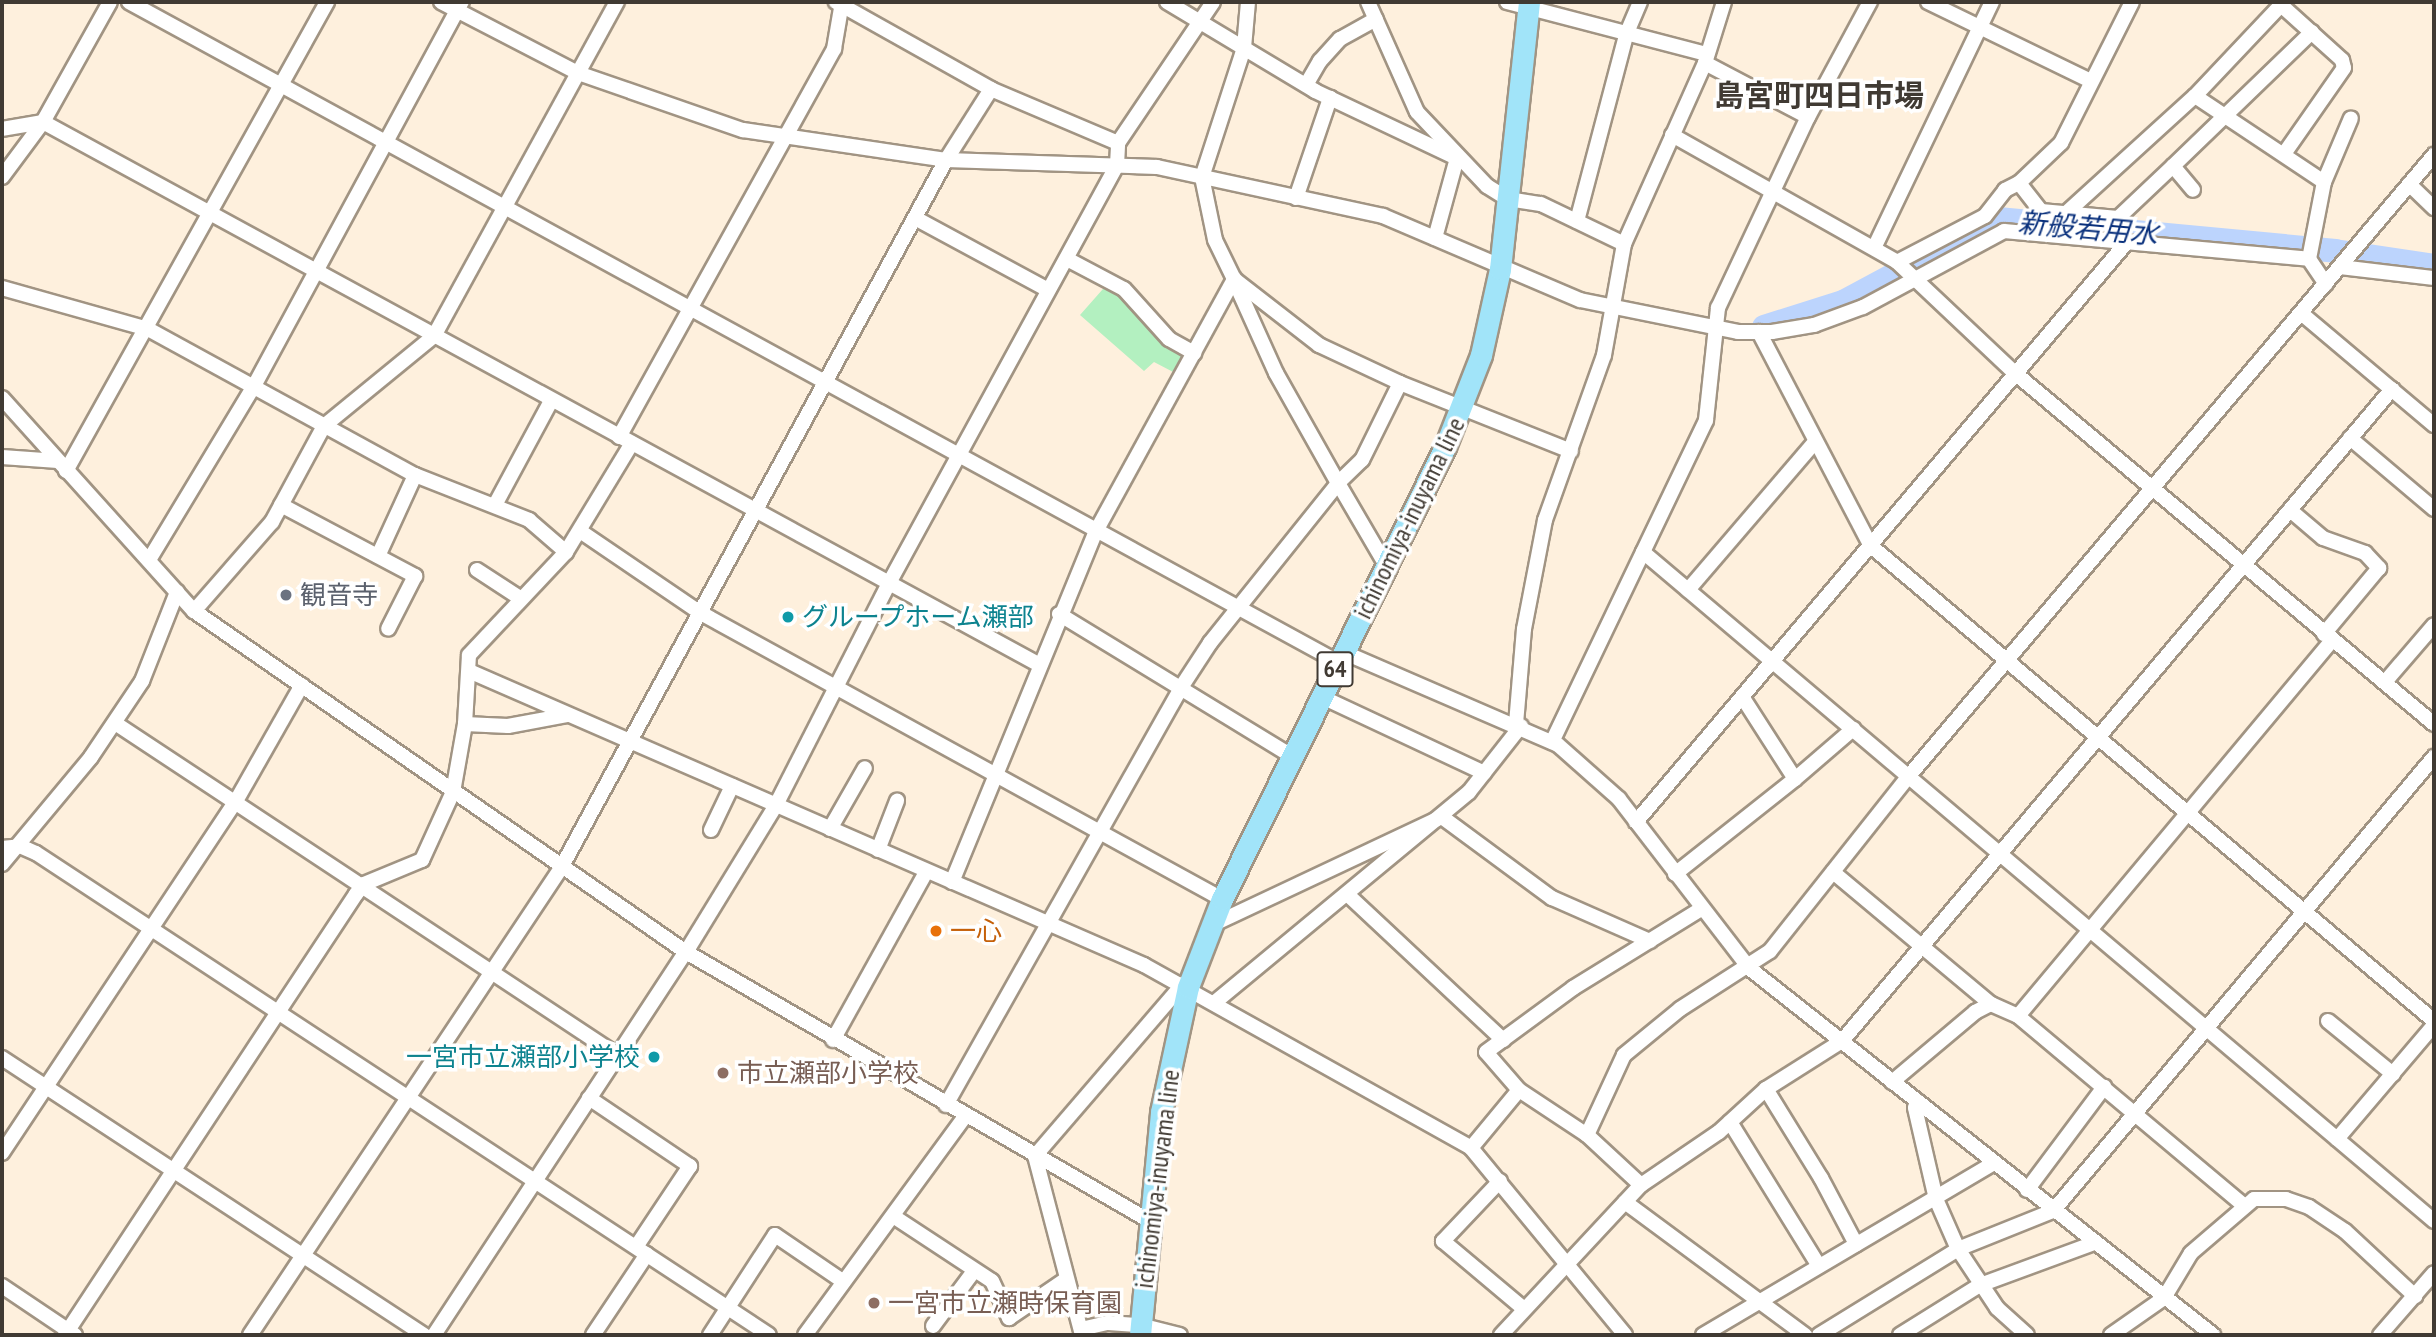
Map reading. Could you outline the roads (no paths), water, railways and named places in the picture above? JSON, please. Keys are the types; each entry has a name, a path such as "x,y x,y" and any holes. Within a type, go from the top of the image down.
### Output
{"main road":[{"name":"ichinomiya-inuyama line","path":"1140,1330 1148,1220 1161,1112 1186,986 1222,899 1463,407 1492,317 1500,269 1528,5"}],"street":[{"path":"2,177 43,122 110,2"},
{"path":"129,2 1238,609 1341,657 1518,725 1552,742 1586,767 1636,822 1749,968 2213,1335"},
{"path":"62,466 148,329 327,2"},
{"path":"441,2 459,6 578,73 692,116 783,136 946,160 1117,164 1202,177 1383,216 1500,269 1609,309 1714,326 1759,332 1814,325 1863,307 2004,230 2309,260"},
{"path":"194,611 272,522 324,426 434,336 617,2"},
{"path":"1167,2 1330,98 1457,158"},
{"path":"434,1335 686,952 776,805 888,585 1117,164 1118,143 1213,2"},
{"path":"1248,2 1244,48 1202,177 1215,240 1276,373 1385,565"},
{"path":"1368,2 1418,112 1457,158 1487,186 1508,199 1541,204 1624,244"},
{"path":"1507,2 1528,5 1706,58 1808,117"},
{"path":"1577,221 1626,35 1640,2"},
{"path":"1214,1003 1442,817 1484,773 1518,725 1534,574 1545,520 1604,355 1609,309 1624,244 1706,58 1724,2"},
{"path":"1552,742 1706,420 1714,326 1808,117 1870,2"},
{"path":"1928,2 2091,81"},
{"path":"1875,246 1992,2"},
{"path":"1898,265 1984,216 2005,190 2019,183 2061,143 2132,2"},
{"path":"2,1286 70,1334 364,884 422,860 453,792 465,724 469,655 476,643 566,552 580,531 688,308 834,49 839,3 991,89 1118,143"},
{"path":"149,560 254,386 388,143 459,6"},
{"path":"2064,215 2088,189 2195,96 2276,8 2284,7 2312,32 2344,68 2284,154"},
{"path":"1306,85 1340,39 1376,19"},
{"path":"2019,183 2041,211 2118,218 2312,32"},
{"path":"250,1335 561,868 946,160 991,89"},
{"path":"2195,96 2324,182"},
{"path":"1296,198 1330,98"},
{"path":"2326,284 2309,260 2312,237 2324,182 2351,118"},
{"path":"2,129 43,122 888,585 1038,664"},
{"path":"1672,135 1875,246 2016,374 2434,724"},
{"path":"1587,1135 1624,1055 1680,1009 1749,968 1770,951 1908,777 2151,486 2434,155"},
{"path":"1435,238 1457,158"},
{"path":"2173,166 2193,190"},
{"path":"2409,184 2434,208"},
{"path":"915,218 1048,290"},
{"path":"1636,822 2127,242"},
{"path":"1067,259 1124,289 1169,339 1194,353"},
{"path":"2347,259 2434,278"},
{"path":"952,882 1038,664 1095,533 1234,279"},
{"path":"1234,279 1319,345 1400,383 1571,451"},
{"path":"2,288 148,329 415,475 529,520 566,552"},
{"path":"2301,313 2434,425"},
{"path":"1759,332 1871,546 2434,1023 2337,1139"},
{"path":"946,1105 1096,832 1180,689 1238,609 1338,484 1362,460 1400,383"},
{"path":"1501,1335 1641,1185 1730,1122 1766,1089 1842,1041 2001,855 2095,738 2196,625 2242,564 2392,389"},
{"path":"2,398 194,611 561,868 686,952 833,1040 1148,1220"},
{"path":"495,505 551,401"},
{"path":"2350,438 2434,509"},
{"path":"1688,590 1815,442"},
{"path":"2,457 62,466"},
{"path":"377,556 415,475"},
{"path":"282,505 415,576 388,629"},
{"path":"2018,1016 2188,813 2328,637 2379,568 2365,553 2323,538 2290,510"},
{"path":"580,531 699,612 1222,899"},
{"path":"1643,552 2204,1030 2434,1221"},
{"path":"477,570 520,598"},
{"path":"2,864 20,846 115,723 153,661 177,592"},
{"path":"1059,614 1292,756"},
{"path":"2385,682 2434,625"},
{"path":"469,671 1186,986 1471,1148 1625,1335"},
{"path":"2,1153 236,801 302,685"},
{"path":"1322,697 1484,773"},
{"path":"1743,698 1796,779"},
{"path":"465,724 508,726 568,715"},
{"path":"115,723 364,884 490,972 617,1055"},
{"path":"1675,874 1796,779 1853,729"},
{"path":"1819,1335 1958,1249 2053,1211 2434,758"},
{"path":"830,829 865,768"},
{"path":"711,830 732,786"},
{"path":"877,850 897,801"},
{"path":"1212,925 1442,817"},
{"path":"1442,817 1552,898 1650,940"},
{"path":"2,848 20,846 769,1335"},
{"path":"833,1040 926,872"},
{"path":"1833,872 1991,1004 2018,1016 2243,1205"},
{"path":"1347,894 1503,1040"},
{"path":"1641,1185 1587,1135 1519,1090 1486,1052 1573,988 1701,909"},
{"path":"1035,1156 1186,986"},
{"path":"1892,1082 1975,1012 1991,1004"},
{"path":"2328,1021 2393,1074"},
{"path":"2,1058 424,1335"},
{"path":"2027,1190 2104,1087"},
{"path":"1766,1089 1856,1244"},
{"path":"1471,1148 1519,1090"},
{"path":"589,1098 690,1166 593,1335"},
{"path":"1917,1101 1914,1108 1936,1199 1958,1249 1997,1308 2022,1334"},
{"path":"805,1335 965,1116"},
{"path":"1730,1122 1819,1266"},
{"path":"1035,1156 1065,1280 1082,1332 1108,1323 1180,1335"},
{"path":"1703,1335 1994,1163"},
{"path":"1500,1181 1443,1241 1524,1309"},
{"path":"2111,1335 2164,1298 2191,1253 2243,1205 2254,1199 2286,1199 2309,1207 2345,1231 2415,1296"},
{"path":"1625,1202 1762,1300 1805,1335"},
{"path":"892,1216 992,1281 1009,1318 1065,1280"},
{"path":"710,1335 775,1235 844,1282"},
{"path":"1900,1335 1980,1285 2094,1243"},
{"path":"933,1326 974,1271"},
{"path":"2379,1335 2434,1273"}],"waterway":[{"name":"新般若用水","path":"1764,327 1843,302 1998,219 2335,251 2434,266"}],"place":[{"name":"観音寺","path":"286,595"},
{"name":"グループホーム瀬部","path":"788,617"},
{"name":"一心","path":"936,931"},
{"name":"一宮市立瀬部小学校","path":"654,1057"},
{"name":"市立瀬部小学校","path":"723,1073"},
{"name":"一宮市立瀬時保育園","path":"874,1303"}],"district":[{"name":"島宮町四日市場","path":"1819,95"}]}
